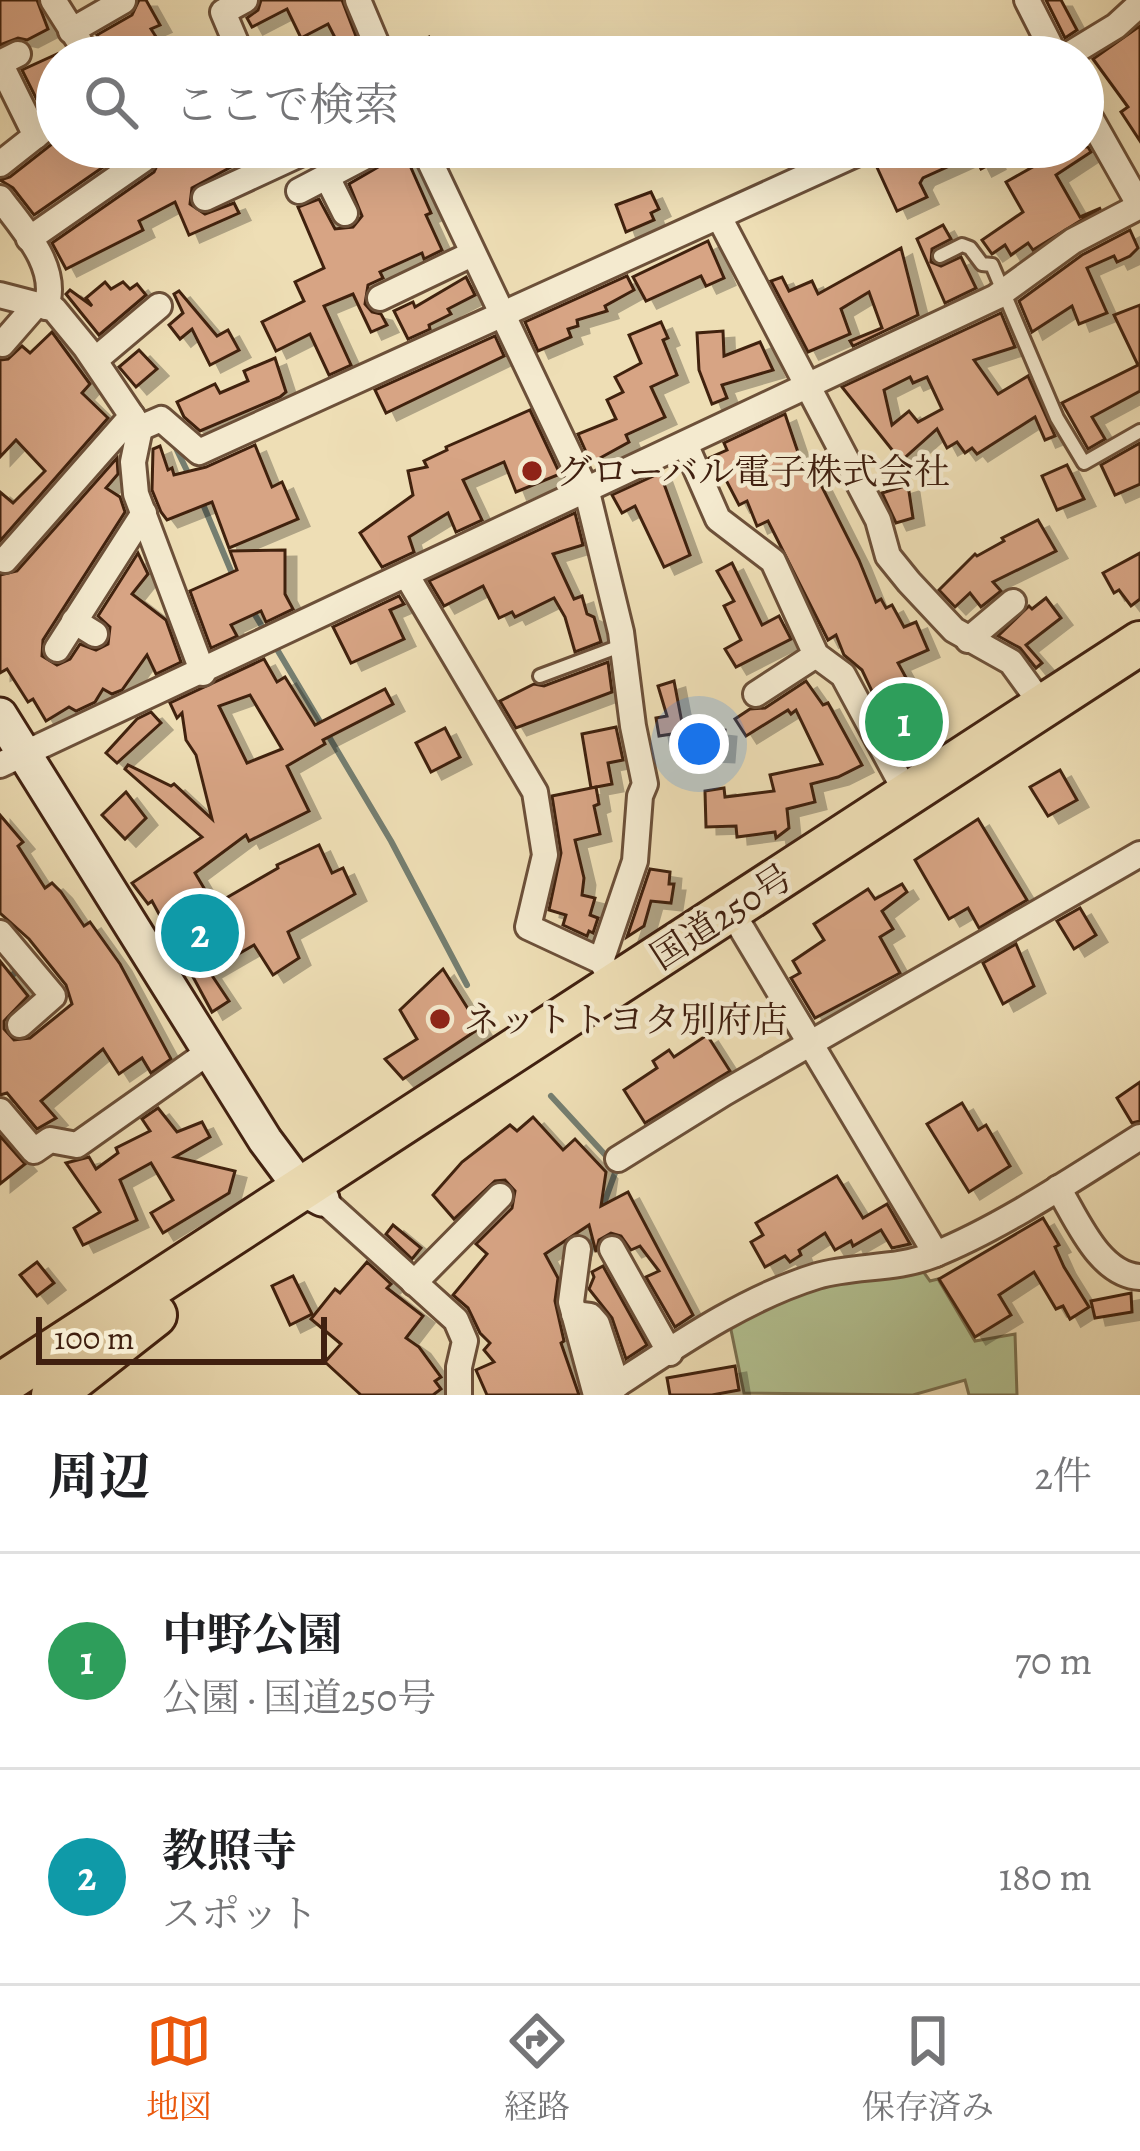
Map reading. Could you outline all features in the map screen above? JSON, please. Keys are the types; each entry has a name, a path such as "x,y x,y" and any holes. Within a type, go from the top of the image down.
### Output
{"highway":[{"name":"国道250号","path":"33,1395 155,1315 609,973 908,794 1140,643"},
{"name":"国道250号","path":"0,1385 742,928 1140,672"},
{"path":"53,1395 155,1315"}],"street":[{"path":"53,0 74,36"},
{"path":"233,36 223,12 245,0"},
{"path":"358,0 373,36"},
{"path":"1027,0 1048,36"},
{"path":"71,31 123,1"},
{"path":"1098,36 1140,4"},
{"path":"0,164 36,136 0,63 18,54"},
{"path":"12,760 1004,293 1073,241 1140,206 1104,142"},
{"path":"29,239 131,168"},
{"path":"205,198 246,192 299,168"},
{"path":"299,191 315,168"},
{"path":"327,168 345,213"},
{"path":"407,576 536,792 545,854 528,927 609,973 635,861 645,784 624,644 587,492 433,168"},
{"path":"5,560 51,521 136,422 161,419 199,452 825,168"},
{"path":"0,198 29,239 47,277 41,306 2,344"},
{"path":"719,217 878,520 888,556 954,630 1011,662 1043,706"},
{"path":"391,286 472,254"},
{"path":"0,295 54,309 136,422 133,478 203,673"},
{"path":"94,360 159,306"},
{"path":"686,446 718,519 773,561 816,656 843,675 908,794"},
{"path":"57,649 85,628 144,514"},
{"path":"968,640 1013,602"},
{"path":"756,694 816,656"},
{"path":"0,715 12,760 265,1140 312,1193 456,1320 465,1341 456,1393"},
{"path":"618,1159 1140,854"},
{"path":"742,928 936,1254"},
{"path":"0,933 53,996 20,1025"},
{"path":"7,1108 34,1151 50,1139 77,1145 130,1121 210,1052"},
{"path":"570,1263 571,1302 597,1324 605,1392 707,1327 820,1275 895,1268 936,1254 1140,1137"},
{"path":"1058,1188 1096,1251 1126,1276 1140,1277"},
{"path":"414,1283 500,1196"},
{"path":"612,1249 637,1268 670,1353"}],"lane":[{"path":"940,256 962,245 982,264 992,265 1057,418 1084,463 1140,431"},
{"path":"540,676 624,644"}],"green space":[{"path":"912,690 932,736 896,757 891,747 895,744 876,709"},
{"path":"920,1267 930,1281 938,1279 975,1341 1015,1334 1017,1395 969,1395 965,1380 913,1395 744,1393 730,1325 819,1281"}],"building":[{"path":"0,0 37,0 48,29 27,40 18,38 0,45"},
{"path":"139,0 146,0 160,25 151,29 156,36 97,35 132,15"},
{"path":"261,0 342,0 356,36 334,36 328,24 300,36 287,9 252,27 247,18 258,10"},
{"path":"1046,0 1061,0 1077,30 1064,36"},
{"path":"1140,26 1140,141 1121,112 1128,107 1104,74 1104,51"},
{"path":"36,64 36,98 22,70"},
{"path":"36,157 36,168 102,168 34,215 13,188 0,180"},
{"path":"156,168 229,168 192,188 190,204 205,214 234,203 239,213 189,235 175,202 139,221 143,230 66,269 52,243"},
{"path":"376,168 411,168 442,250 424,259 422,253 380,272 383,278 368,285 365,304 381,314 387,325 371,332 353,294 324,306 351,365 329,375 310,334 276,351 262,322 304,301 295,282 324,268 298,207 319,199 335,229 353,227 362,216 349,184"},
{"path":"877,168 945,168 923,178 920,183 927,197 897,211"},
{"path":"1031,168 1067,168 1056,175 1080,217 1101,208 1033,250 1028,243 1011,255 1005,245 992,254 982,240 1023,212 1006,182"},
{"path":"651,192 659,209 651,213 654,220 626,232 616,205"},
{"path":"943,225 951,239 932,249 931,262 941,266 961,257 976,288 945,303 917,239"},
{"path":"1130,230 1138,248 1130,256 1117,262 1114,256 1087,268 1107,313 1079,324 1072,306 1032,332 1019,301 1082,255"},
{"path":"708,241 724,278 706,286 701,276 646,301 633,277"},
{"path":"901,248 918,315 853,346 850,341 882,328 869,292 841,309 850,334 808,352 771,281 782,277 789,291 812,281 818,294"},
{"path":"627,276 634,290 605,306 607,311 577,320 578,326 568,329 571,337 538,351 525,322"},
{"path":"466,277 475,295 448,309 451,314 429,325 430,329 408,339 394,311 413,302 415,307"},
{"path":"105,282 111,289 123,282 130,289 137,284 146,295 99,335 66,294 70,290 92,306 86,298"},
{"path":"179,291 217,336 228,330 239,350 210,365 192,329 180,339 169,325 183,313 174,294"},
{"path":"1140,305 1140,391 1092,417 1105,439 1088,449 1062,403 1138,365 1114,315"},
{"path":"1001,313 1015,347 974,360 998,394 1028,376 1055,436 1045,440 1035,417 977,454 972,448 965,453 957,442 947,448 937,429 901,461 842,387","holes":["910,377 913,383 927,377 942,409 918,422 909,411 892,425 884,390"]},
{"path":"661,322 677,375 651,387 665,417 626,435 629,442 591,463 578,434 616,419 607,400 623,392 615,377 641,363 629,335"},
{"path":"723,331 724,356 760,342 773,370 722,385 727,398 712,404 699,370 697,333"},
{"path":"52,332 90,384 82,393 108,418 0,541 0,492 13,503 45,471 16,440 0,457 0,360 22,346 30,353"},
{"path":"495,336 504,356 386,413 375,390"},
{"path":"139,350 157,369 136,387 119,367"},
{"path":"275,358 286,392 280,397 200,431 184,417 177,402 215,384 220,393 248,381 244,371"},
{"path":"530,410 560,474 516,492 504,462 463,480 482,520 456,532 448,513 409,537 414,552 382,567 360,533 413,495 408,471 427,467 424,461 446,447"},
{"path":"785,414 807,479 816,475 876,602 881,599 886,608 892,605 904,627 916,622 928,650 898,663 910,685 878,704 862,670 844,655 836,635 828,640 768,521 757,526 747,501 739,505 709,458 727,450 724,443"},
{"path":"1140,443 1140,484 1115,495 1101,465"},
{"path":"255,445 272,487 282,482 298,519 229,548 212,502 167,520 152,490 153,449 160,446 174,475 206,467"},
{"path":"117,458 118,474 106,488 120,497 125,512 43,640 42,656 57,665 70,659 80,644 96,650 108,644 110,627 98,616 138,553 148,574 132,594 166,620 181,662 156,674 147,655 122,690 112,694 103,689 95,702 76,711 69,707 46,721 7,669 0,673 0,575 17,571"},
{"path":"1067,465 1084,499 1057,510 1042,476"},
{"path":"660,473 690,555 664,567 635,506 622,513 612,495"},
{"path":"908,485 913,518 896,523 882,493"},
{"path":"575,513 583,545 553,554 574,599 582,596 587,614 594,617 601,642 575,652 554,598 515,617 512,612 499,618 483,586 444,606 429,581"},
{"path":"1038,520 1056,551 993,582 1001,591 981,607 970,593 955,607 939,590 975,554"},
{"path":"285,550 285,594 293,609 266,622 261,611 231,625 237,636 211,648 190,591 237,570 230,551"},
{"path":"1140,553 1140,599 1131,606 1119,590 1114,593 1103,573"},
{"path":"732,563 762,625 779,616 791,639 736,667 725,649 741,640 724,606 734,601 717,571"},
{"path":"399,596 404,604 390,610 404,639 351,663 333,627"},
{"path":"1046,598 1061,618 1026,645 1042,663 1036,668 1020,648 998,636 1029,606 1032,609"},
{"path":"264,659 277,682 285,677 315,725 385,689 393,704 323,740 325,744 287,766 309,811 249,841 246,835 195,873 214,905 319,845 332,873 343,868 355,894 288,932 299,958 273,975 254,945 209,971 229,1001 212,1012 152,901 148,904 132,883 202,837 125,769 128,765 174,784 212,819 182,713 177,718 170,703","holes":["250,695 282,749 247,763 219,706"]},
{"path":"608,662 612,692 516,728 500,701 534,684 544,686"},
{"path":"674,681 688,754 678,756 672,734 659,736 656,718 667,716 658,686"},
{"path":"806,681 823,705 828,703 862,765 811,784 815,802 787,809 789,828 776,838 775,832 737,837 736,826 706,827 705,791 724,788 725,797 774,791 770,775 822,764 796,710 791,714 788,710 746,736 735,719 750,709 765,708"},
{"path":"151,712 161,723 117,763 106,753 137,719"},
{"path":"616,727 623,760 608,763 612,784 591,788 582,734"},
{"path":"445,728 460,757 431,772 416,743"},
{"path":"707,728 725,730 723,755 705,754"},
{"path":"1060,770 1077,800 1048,816 1030,787"},
{"path":"596,787 599,804 594,806 600,834 575,840 584,878 582,895 595,898 590,915 598,918 587,936 563,925 566,915 549,910 561,853 552,796"},
{"path":"126,792 146,818 125,839 102,815"},
{"path":"0,815 23,842 18,846 45,888 52,883 61,892 84,926 90,922 120,964 171,1059 151,1073 142,1058 119,1074 103,1049 41,1101 56,1118 37,1129 7,1093 0,1095 0,961 28,996 4,1021 4,1029 14,1040 30,1038 72,1004 66,985 29,939 0,913"},
{"path":"978,819 1027,900 979,928 968,908 949,919 915,860"},
{"path":"650,869 670,872 669,884 674,884 671,903 651,901 644,926 627,937"},
{"path":"902,884 907,892 882,911 893,929 880,937 900,973 815,1018 791,978 800,973 793,961 824,940 814,924 868,889 875,899"},
{"path":"1080,908 1096,935 1074,949 1057,921"},
{"path":"1016,944 1034,986 1003,1004 983,963"},
{"name":"ネットトヨタ別府店","path":"443,969 480,1028 403,1079 385,1059 417,1039 400,1010"},
{"path":"707,1035 730,1071 645,1123 624,1090 657,1068 653,1061 669,1050 674,1057"},
{"path":"1140,1082 1140,1121 1132,1123 1117,1098"},
{"path":"962,1103 978,1130 986,1125 1010,1166 969,1192 927,1124"},
{"path":"158,1108 177,1132 202,1122 210,1137 175,1157 235,1171 229,1193 163,1233 151,1213 173,1200 151,1163 120,1180 137,1220 83,1245 74,1228 100,1212 66,1163 89,1157 96,1169 118,1153 116,1148 150,1131 142,1119"},
{"path":"533,1117 563,1150 575,1139 606,1172 601,1206 628,1192 693,1315 675,1327 646,1277 659,1271 640,1246 631,1250 621,1236 611,1233 599,1240 596,1252 589,1225 545,1254 558,1278 555,1301 561,1343 579,1395 487,1395 476,1370 494,1362 484,1350 490,1343 468,1308 453,1295 487,1254 476,1244 512,1208 515,1191 505,1180 495,1181 454,1219 433,1195 462,1162 510,1125 517,1131"},
{"path":"0,1136 25,1164 0,1184"},
{"path":"837,1176 863,1218 887,1204 910,1244 892,1248 881,1230 835,1250 825,1233 790,1262 785,1256 765,1267 751,1242 763,1235 756,1223"},
{"path":"1043,1218 1059,1245 1055,1247 1064,1267 1089,1307 1070,1319 1063,1306 1056,1309 1034,1272 999,1295 1011,1315 975,1337 939,1279"},
{"path":"393,1225 421,1248 412,1259 386,1234"},
{"path":"37,1262 54,1283 37,1296 20,1275"},
{"path":"367,1262 391,1284 387,1288 423,1316 406,1338 419,1347 441,1377 435,1381 441,1389 433,1395 361,1395 325,1362 341,1344 311,1319 335,1289 340,1293"},
{"path":"603,1266 647,1345 626,1359 612,1318 589,1289 592,1272"},
{"path":"293,1276 312,1314 290,1325 272,1286"},
{"path":"1131,1293 1132,1312 1095,1318 1091,1301"},
{"path":"735,1366 739,1390 670,1395 667,1378"}],"waterway":[{"path":"173,442 191,479"},
{"path":"202,502 234,578"},
{"path":"252,610 266,633"},
{"path":"275,646 391,841 467,985"},
{"path":"0,989 20,967"},
{"path":"479,1009 488,1023"},
{"path":"551,1096 609,1159"},
{"path":"602,1209 615,1173"},
{"path":"588,1261 595,1233"}],"place":[{"name":"グローバル電子株式会社","path":"532,471"},
{"name":"中野公園","path":"904,722"},
{"name":"教照寺","path":"200,933"},
{"name":"ネットトヨタ別府店","path":"440,1019"}]}
